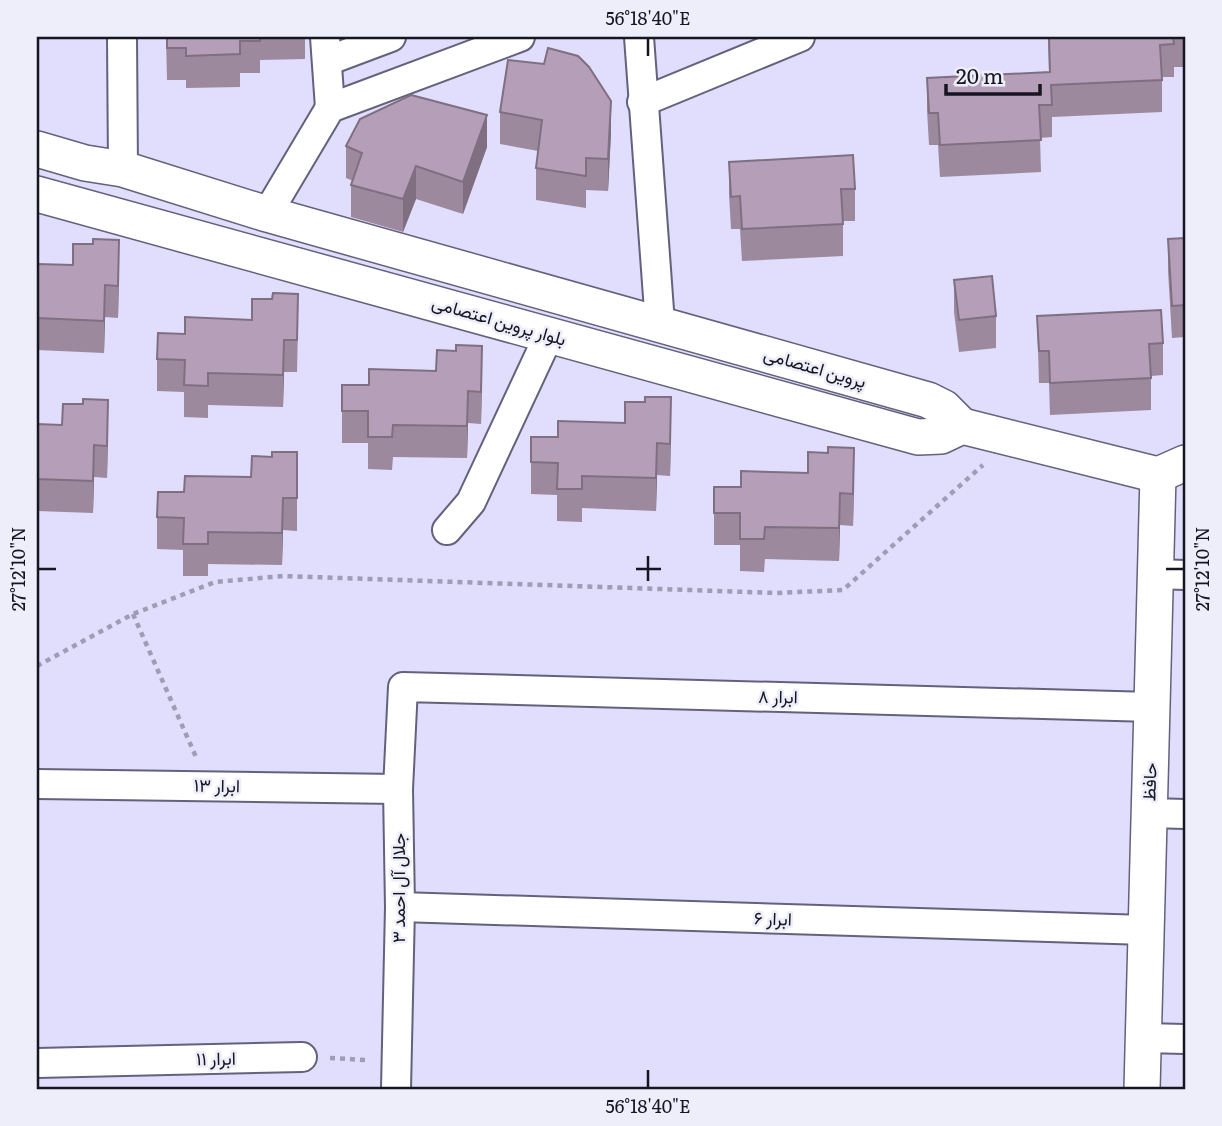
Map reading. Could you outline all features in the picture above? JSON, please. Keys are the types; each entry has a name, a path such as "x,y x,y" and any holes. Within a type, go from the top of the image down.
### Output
{"street":[{"path":"122,37 123,169"},
{"path":"267,214 330,108 326,49 391,37"},
{"path":"330,108 520,37"},
{"path":"37,149 85,163 123,169 267,214 660,324 639,37"},
{"path":"642,102 800,37"},
{"name":"بلوار پروین اعتصامی","path":"37,194 918,437 941,436 961,426"},
{"name":"پروین اعتصامی","path":"660,324 928,400 944,408 961,426"},
{"path":"447,530 471,502 549,335"},
{"path":"961,426 1012,439 1172,469"},
{"name":"حافظ","path":"1142,1089 1153,707 1170,574 1172,469"},
{"name":"ابرار ۸","path":"403,687 1153,707"},
{"name":"جلال آل احمد ۳","path":"396,1075 400,907 398,789 403,687"},
{"name":"ابرار ۱۳","path":"37,784 398,789"},
{"path":"1150,813 1185,814"},
{"name":"ابرار ۶","path":"400,907 1146,930"},
{"path":"1143,1038 1185,1039"},
{"name":"ابرار ۱۱","path":"37,1063 302,1056"}],"path":[{"path":"37,666 133,614 215,582 283,576 776,593 842,590 1012,439"},
{"path":"133,614 209,786"},
{"path":"302,1056 396,1075"}],"building":[{"path":"167,37 260,37 260,41 240,41 240,54 186,56 186,48 167,48"},
{"path":"1049,37 1173,37 1174,44 1160,45 1162,80 1051,85 1052,105 1039,105 1041,140 940,145 938,113 929,113 927,78 1050,72"},
{"path":"548,48 578,56 589,67 611,101 608,159 586,158 586,176 536,168 542,120 500,112 508,60 544,64"},
{"path":"411,95 487,115 463,182 416,166 403,199 351,185 362,153 346,146 360,119"},
{"path":"853,155 855,189 841,189 843,224 742,229 740,196 731,197 729,162"},
{"path":"1185,238 1185,305 1172,306 1168,239"},
{"path":"93,239 119,240 118,286 105,285 104,321 37,318 37,264 73,265 73,244 93,244"},
{"path":"992,276 996,316 959,320 954,280"},
{"path":"273,293 298,294 297,340 284,340 283,375 208,373 208,386 184,385 185,360 157,359 158,333 185,334 185,317 252,320 252,299 272,299"},
{"path":"1161,310 1163,343 1149,344 1151,378 1050,383 1049,351 1039,351 1037,316"},
{"path":"456,345 482,346 481,392 468,391 467,426 393,425 392,437 368,437 368,411 342,411 342,385 369,385 369,369 436,371 437,350 456,351"},
{"path":"645,397 671,397 670,444 657,443 656,478 582,476 582,489 557,489 558,463 531,462 531,437 558,437 558,421 625,423 625,402 645,402"},
{"path":"83,399 108,400 107,446 94,445 93,481 37,479 37,424 62,425 63,404 83,404"},
{"path":"828,447 854,448 853,494 840,493 839,528 765,527 764,539 740,539 740,513 714,513 714,487 741,487 741,471 808,473 808,452 828,453"},
{"path":"272,452 297,452 297,498 283,498 282,533 208,532 208,544 183,544 184,518 157,517 158,492 184,492 185,476 251,477 252,456 272,457"}]}
